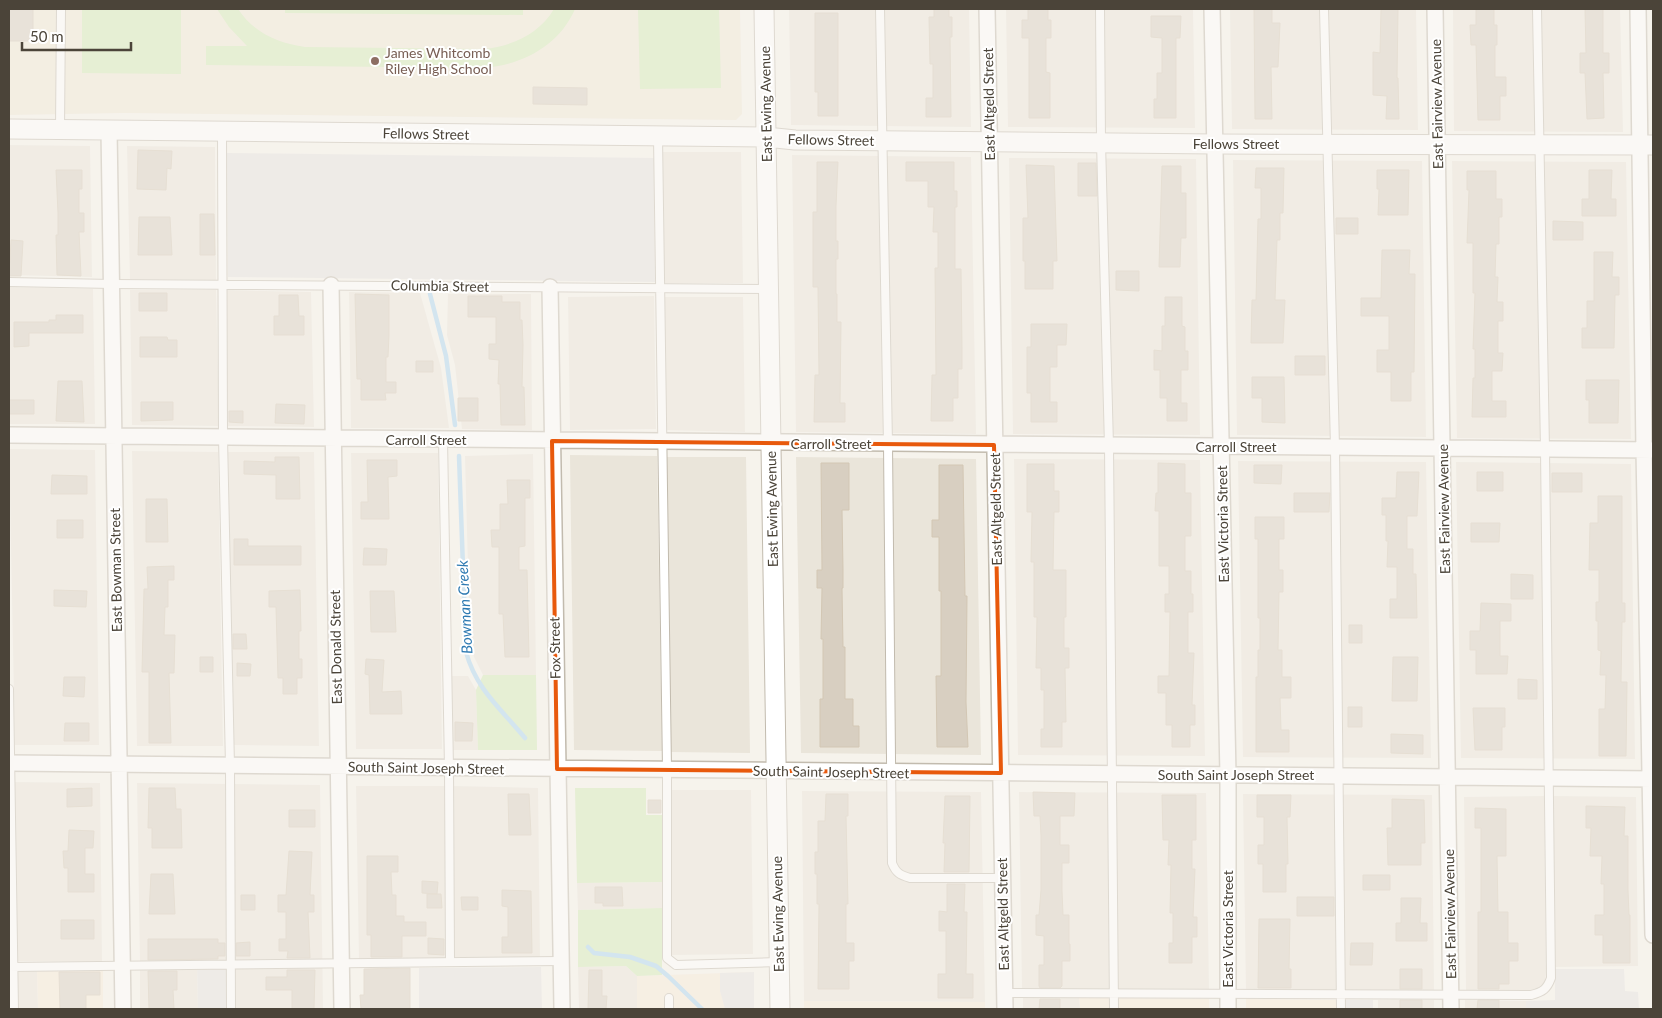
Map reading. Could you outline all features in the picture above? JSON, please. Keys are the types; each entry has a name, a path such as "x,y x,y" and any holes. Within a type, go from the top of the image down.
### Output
{"street":[{"name":"East Ewing Avenue","path":"764,9 780,1009"},
{"name":"East Altgeld Street","path":"987,9 1005,1009"},
{"name":"East Victoria Street","path":"1212,9 1228,775 1228,1002"},
{"name":"East Fairview Avenue","path":"1435,9 1451,1003"},
{"path":"1638,9 1647,145 1653,935"},
{"name":"Fellows Street","path":"9,129 766,137 795,140 882,141 1647,145"},
{"name":"East Bowman Street","path":"109,130 123,1009"},
{"name":"East Donald Street","path":"331,285 342,1009"},
{"name":"Fox Street","path":"550,287 562,1009"},
{"name":"Carroll Street","path":"9,436 1649,450"},
{"name":"South Saint Joseph Street","path":"9,763 776,772 1652,779"}],"lane":[{"path":"60,129 61,9"},
{"path":"880,9 888,444 892,863 895,872 910,878 1002,878"},
{"path":"1100,9 1101,142 1109,446 1114,1009"},
{"path":"1324,9 1335,447 1341,1009"},
{"path":"1004,993 1114,994 1228,1002 1341,995 1451,1003 1531,995 1541,993 1548,987 1551,978 1546,449 1537,9"},
{"path":"222,132 223,437 230,766 231,1009"},
{"path":"658,137 667,770 667,958 676,965 778,962"},
{"name":"Columbia Street","path":"9,282 769,289"},
{"path":"443,440 449,768 450,962"},
{"path":"9,689 11,967 14,1009"},
{"path":"11,967 561,961"},
{"path":"669,998 669,1009"}],"highlighted area":[{"path":"552,441 994,445 1001,773 557,769"}],"shaded area":[{"name":"James Whitcomb Riley High School","path":"9,9 740,9 742,114 736,120 124,113 9,115"},
{"path":"789,9 969,9 971,127 791,125"},
{"path":"1006,9 1193,9 1195,128 1008,127"},
{"path":"1230,9 1416,9 1418,130 1232,129"},
{"path":"1453,9 1620,9 1623,132 1454,131"},
{"path":"9,145 90,146 92,277 9,275"},
{"path":"127,146 215,147 216,280 130,279"},
{"path":"662,152 741,152 743,283 664,283"},
{"path":"227,153 654,158 655,282 228,277"},
{"path":"792,155 971,157 976,434 796,432"},
{"path":"1009,158 1196,159 1200,435 1013,434"},
{"path":"1233,160 1422,161 1426,437 1237,435"},
{"path":"1452,161 1626,162 1631,439 1457,438"},
{"path":"9,287 93,289 95,424 9,424"},
{"path":"130,290 216,290 219,426 132,425"},
{"path":"226,290 311,292 314,427 226,426"},
{"path":"349,292 420,293 441,368 449,428 351,428"},
{"path":"448,294 531,294 532,430 462,429 455,365 447,335"},
{"path":"654,296 656,429 570,430 568,297"},
{"path":"663,297 743,297 745,432 665,430"},
{"path":"9,449 95,450 99,745 15,745"},
{"path":"132,451 218,452 223,746 137,746"},
{"path":"228,452 314,452 319,746 233,745"},
{"path":"351,453 438,453 442,749 356,749"},
{"path":"533,454 536,675 483,675 474,657 470,640 465,456"},
{"path":"570,455 657,456 662,751 574,750"},
{"path":"666,457 746,457 750,753 671,752"},
{"path":"796,457 976,459 981,755 801,753"},
{"path":"1014,459 1200,460 1205,756 1018,755"},
{"path":"1238,461 1426,462 1431,758 1243,757"},
{"path":"1456,462 1631,464 1635,759 1461,758"},
{"path":"451,676 468,676 476,690 478,750 452,750"},
{"path":"14,782 100,783 102,961 16,961"},
{"path":"137,783 320,785 323,1009 235,1009 234,960 140,961"},
{"path":"356,786 445,786 447,960 359,959"},
{"path":"452,786 538,788 540,959 454,960"},
{"path":"671,790 751,790 753,954 672,955"},
{"path":"802,791 981,792 985,1002 804,1001"},
{"path":"1019,792 1206,793 1209,990 1022,989"},
{"path":"1243,794 1432,795 1434,991 1246,992"},
{"path":"1544,796 1545,982 1541,988 1533,991 1466,991 1464,797"},
{"path":"1553,796 1636,797 1638,966 1555,967"},
{"path":"662,882 662,908 578,910 577,883"},
{"path":"626,966 637,976 637,1009 579,1009 578,967"},
{"path":"197,967 198,1009 140,1009 140,968"},
{"path":"197,967 226,967 226,1009 198,1009"},
{"path":"541,967 542,1009 419,1009 419,968"},
{"path":"1555,969 1624,969 1625,991 1638,992 1639,1009 1526,1009 1526,1001 1555,1000"},
{"path":"103,970 103,1009 38,1009 37,971"},
{"path":"17,971 37,971 38,1009 17,1009"},
{"path":"754,972 754,1009 637,1009 637,976"},
{"path":"754,972 754,1009 725,1009 720,991 720,973"},
{"path":"1023,998 1079,998 1080,1009 1023,1009"},
{"path":"1079,998 1109,998 1109,1009 1080,1009"},
{"path":"1117,998 1209,999 1209,1009 1117,1009"},
{"path":"1246,999 1336,1000 1336,1009 1246,1009"},
{"path":"1344,1000 1373,1000 1373,1009 1344,1009"},
{"path":"1378,1000 1434,1000 1434,1009 1378,1009"},
{"path":"1465,1000 1526,1001 1526,1009 1465,1009"},
{"path":"804,1001 985,1002 985,1009 804,1009"}],"green space":[{"path":"82,9 181,9 181,74 82,73"},
{"path":"217,9 238,9 259,31 276,40 305,47 484,49 515,42 533,32 548,18 554,9 575,9 559,33 538,51 512,63 483,68 206,65 206,46 247,46 229,27"},
{"path":"285,9 523,9 523,15 285,13"},
{"path":"638,9 719,9 721,88 640,89"},
{"path":"483,675 536,675 537,750 478,750 476,690"},
{"path":"575,788 646,788 646,815 662,815 662,882 577,883"},
{"path":"662,908 662,975 637,976 626,966 578,967 578,910"}],"building":[{"path":"9,9 33,9 33,41 9,41"},
{"path":"934,9 949,9 949,17 952,17 952,37 950,37 951,117 926,117 926,98 933,98 933,64 930,64 929,17 934,17"},
{"path":"1028,9 1048,9 1048,20 1051,20 1051,38 1046,38 1046,72 1050,73 1050,118 1029,118 1029,38 1022,38 1022,20 1028,20"},
{"path":"1254,9 1272,9 1272,23 1280,23 1278,67 1271,67 1272,119 1255,119"},
{"path":"1381,9 1398,9 1397,78 1399,119 1386,119 1387,96 1373,95 1373,52 1380,53"},
{"path":"1476,9 1494,9 1494,25 1497,25 1495,77 1506,77 1506,96 1500,96 1500,120 1478,120 1476,45 1471,45 1470,25 1476,25"},
{"path":"1585,9 1603,9 1603,53 1609,53 1609,73 1603,73 1604,118 1587,119 1585,73 1580,73 1580,53 1586,53"},
{"path":"815,13 838,13 838,116 818,116 818,92 815,92"},
{"path":"1151,16 1181,16 1180,38 1176,38 1176,118 1154,118 1154,99 1157,99 1157,73 1162,73 1162,38 1151,37"},
{"path":"533,87 587,88 587,105 533,104"},
{"path":"138,150 172,151 171,169 167,168 166,190 137,189"},
{"path":"817,162 838,162 836,294 837,322 841,322 840,403 845,403 845,422 814,422 815,375 819,375 818,287 813,287 813,212 817,212"},
{"path":"906,162 954,162 954,191 957,191 957,207 955,207 955,269 961,269 962,369 958,369 958,398 953,398 953,421 931,421 932,375 936,375 935,268 938,268 938,232 933,232 934,207 928,207 928,181 906,181"},
{"path":"1078,163 1096,163 1097,196 1078,196"},
{"path":"1026,165 1054,166 1057,261 1053,261 1053,289 1025,289 1023,218 1028,218"},
{"path":"1162,166 1181,166 1181,193 1186,193 1186,238 1181,238 1180,267 1159,267"},
{"path":"1256,168 1284,168 1283,213 1280,213 1280,240 1277,240 1275,300 1285,300 1283,343 1251,343 1252,300 1256,300 1258,219 1261,219 1261,188 1255,188"},
{"path":"56,170 82,170 82,189 79,189 79,213 84,213 84,232 79,232 81,276 57,275 56,235 58,235 58,213"},
{"path":"1377,170 1409,170 1408,215 1378,215 1379,189 1377,189"},
{"path":"1589,170 1612,170 1611,199 1616,199 1616,216 1582,216 1582,199 1589,199"},
{"path":"1467,171 1496,171 1496,199 1502,199 1502,217 1499,217 1499,244 1496,244 1495,277 1498,277 1497,302 1503,302 1503,321 1498,321 1498,353 1503,353 1502,371 1492,371 1492,401 1506,401 1506,417 1472,417 1473,378 1475,378 1475,349 1473,349 1475,293 1473,293 1473,243 1467,243 1469,190 1467,190"},
{"path":"200,214 214,214 215,255 200,255"},
{"path":"139,217 170,217 172,255 138,255"},
{"path":"1336,218 1358,218 1358,234 1336,234"},
{"path":"1553,221 1583,222 1583,240 1553,240"},
{"path":"11,240 23,241 21,276 9,276"},
{"path":"1382,250 1410,250 1409,274 1415,274 1414,372 1411,372 1411,401 1391,401 1391,372 1377,372 1377,350 1389,350 1389,316 1361,316 1361,298 1381,298"},
{"path":"1594,252 1613,252 1612,277 1619,277 1619,295 1615,295 1614,348 1582,348 1582,328 1587,328 1587,301 1594,301"},
{"path":"1116,271 1139,271 1139,291 1116,290"},
{"path":"139,293 167,293 167,311 139,311"},
{"path":"355,294 389,295 386,382 396,382 396,393 385,393 386,400 361,400 361,379 357,379"},
{"path":"279,295 298,295 299,316 304,316 304,335 274,335 274,316 279,316"},
{"path":"468,296 502,296 502,302 520,302 525,425 501,425 500,384 498,384 499,360 489,359 489,344 496,344 496,317 468,317"},
{"path":"1165,297 1182,297 1182,326 1185,327 1185,351 1188,351 1188,370 1181,370 1181,403 1187,403 1187,421 1167,421 1167,398 1160,398 1160,370 1154,370 1154,350 1162,351 1162,326 1165,326"},
{"path":"56,315 83,315 83,333 29,333 29,346 14,347 14,322 49,322 49,320 56,320"},
{"path":"1031,324 1067,324 1066,345 1057,345 1057,367 1050,367 1050,402 1057,402 1057,422 1031,422 1031,393 1027,393 1027,347 1031,347"},
{"path":"140,337 167,337 168,340 177,340 177,357 140,357"},
{"path":"1295,356 1325,356 1325,375 1295,375"},
{"path":"416,361 433,361 433,372 416,372"},
{"path":"1252,377 1284,377 1285,423 1262,422 1262,398 1252,398"},
{"path":"1586,380 1619,380 1618,423 1589,423 1589,400 1586,400"},
{"path":"58,381 82,381 84,422 56,421"},
{"path":"458,398 478,398 478,421 458,421"},
{"path":"9,400 34,400 34,414 9,414"},
{"path":"141,402 173,402 173,420 141,421"},
{"path":"276,404 305,405 304,424 275,423"},
{"path":"229,411 243,411 243,423 229,422"},
{"path":"275,457 299,457 300,499 276,499 276,475 244,474 244,461 275,462"},
{"path":"367,460 397,460 397,476 388,477 389,519 361,519 361,502 368,502"},
{"path":"821,463 849,463 849,510 842,510 843,647 845,647 845,699 853,699 853,726 859,726 859,747 820,747 820,699 823,699 823,639 821,639 822,588 817,588 817,570 822,570"},
{"path":"1158,463 1185,464 1185,493 1191,493 1191,536 1185,536 1185,571 1191,571 1191,594 1193,594 1193,612 1188,612 1188,653 1194,653 1192,705 1195,705 1195,725 1190,725 1190,747 1172,747 1172,725 1166,725 1166,693 1158,693 1158,676 1169,676 1170,612 1165,612 1165,594 1169,594 1169,566 1159,566 1159,511 1155,511 1156,493 1158,493"},
{"path":"1027,464 1054,464 1054,491 1059,491 1059,512 1054,512 1053,570 1066,570 1064,648 1069,648 1069,668 1065,668 1066,722 1062,722 1062,747 1041,747 1041,729 1044,729 1044,690 1041,690 1041,668 1036,668 1037,617 1034,617 1034,562 1031,562 1032,512 1027,512"},
{"path":"939,465 963,465 965,596 967,596 966,702 968,747 937,747 936,676 941,676 941,591 939,591 939,537 932,537 932,520 939,520"},
{"path":"1254,465 1282,465 1281,484 1254,483"},
{"path":"1397,472 1419,472 1417,516 1407,516 1407,549 1413,549 1413,574 1416,574 1417,618 1390,618 1390,599 1397,599 1397,567 1387,567 1388,541 1386,541 1386,515 1382,515 1382,498 1396,498"},
{"path":"1477,472 1503,472 1503,491 1477,491"},
{"path":"1552,473 1582,473 1582,492 1552,492"},
{"path":"52,475 87,476 87,494 51,494"},
{"path":"507,480 530,480 530,498 525,498 525,546 519,547 519,570 527,570 529,657 505,657 503,614 499,614 499,547 492,547 491,530 500,530 500,504 508,504"},
{"path":"1294,493 1330,493 1329,512 1294,512"},
{"path":"1598,496 1622,496 1622,603 1625,603 1625,622 1622,622 1621,682 1627,682 1626,756 1599,756 1599,709 1605,709 1606,675 1600,675 1601,651 1598,650 1598,621 1596,621 1596,602 1599,602 1599,570 1589,570 1590,523 1598,523"},
{"path":"146,499 167,499 168,542 146,542"},
{"path":"1255,517 1284,517 1284,539 1279,539 1279,570 1283,570 1283,592 1279,592 1278,650 1282,650 1282,677 1291,677 1291,698 1280,698 1281,730 1289,730 1289,752 1256,752 1256,677 1258,677 1258,650 1260,650 1260,618 1258,618 1258,539 1255,539"},
{"path":"57,520 83,520 83,538 57,538"},
{"path":"1471,523 1500,523 1499,542 1471,542"},
{"path":"234,539 248,539 248,546 301,546 301,565 234,565"},
{"path":"364,548 387,549 386,565 363,565"},
{"path":"174,566 174,580 168,580 168,607 165,607 164,635 175,635 174,673 169,673 171,743 149,743 149,672 142,672 144,589 148,589 147,567"},
{"path":"1511,574 1533,575 1533,599 1511,599"},
{"path":"54,590 87,591 86,607 54,606"},
{"path":"300,590 301,631 299,631 299,659 302,659 302,678 297,678 297,694 283,694 283,678 278,678 276,607 269,607 269,591"},
{"path":"370,591 394,591 396,632 371,632"},
{"path":"1481,603 1511,604 1511,621 1500,621 1500,656 1508,656 1507,674 1476,674 1476,650 1470,650 1470,631 1480,631"},
{"path":"1349,625 1362,625 1362,643 1349,643"},
{"path":"233,634 246,634 247,649 233,649"},
{"path":"200,657 213,657 213,672 200,672"},
{"path":"1393,657 1418,657 1417,701 1392,701"},
{"path":"366,659 384,660 382,692 401,691 402,714 370,714 369,675 365,674"},
{"path":"237,663 251,664 250,676 237,676"},
{"path":"64,677 85,677 84,697 63,696"},
{"path":"1518,679 1537,680 1537,699 1518,699"},
{"path":"1348,707 1362,707 1362,727 1348,727"},
{"path":"1473,708 1505,708 1505,727 1502,727 1502,750 1475,750"},
{"path":"455,722 473,723 472,741 455,741"},
{"path":"65,723 89,723 89,741 64,741"},
{"path":"1391,734 1423,735 1423,754 1391,753"},
{"path":"92,788 92,806 67,807 67,789"},
{"path":"149,788 175,788 176,809 181,809 182,848 152,848 152,828 148,828"},
{"path":"1033,792 1075,793 1074,816 1060,816 1060,845 1069,845 1069,863 1062,863 1062,891 1063,915 1069,915 1070,961 1062,961 1062,986 1060,988 1040,988 1039,986 1039,965 1044,965 1044,936 1036,935 1036,915 1039,915 1041,890 1041,836 1040,816 1034,816"},
{"path":"508,794 529,794 531,835 509,835"},
{"path":"826,794 848,794 848,816 846,816 848,904 846,904 846,943 854,943 854,961 849,961 849,989 818,989 819,904 817,904 815,852 818,852 818,821 825,821"},
{"path":"1162,795 1196,795 1196,840 1192,840 1192,869 1195,869 1193,917 1197,917 1197,937 1192,937 1192,963 1169,963 1169,943 1173,943 1173,913 1170,913 1171,865 1168,865 1169,840 1163,840"},
{"path":"1257,795 1291,795 1290,817 1287,817 1288,864 1286,864 1286,892 1263,892 1263,864 1258,864 1258,845 1264,845 1264,817 1257,817"},
{"path":"945,796 970,796 969,872 944,872"},
{"path":"1392,799 1424,800 1425,843 1421,843 1421,865 1388,865 1387,828 1392,828"},
{"path":"648,800 661,800 661,813 648,813"},
{"path":"1586,806 1625,807 1624,836 1628,836 1630,963 1603,963 1603,935 1595,935 1595,915 1604,915 1604,884 1601,884 1602,856 1590,856 1591,828 1586,828"},
{"path":"1475,808 1506,809 1506,856 1497,856 1498,912 1508,912 1508,943 1518,943 1518,961 1509,961 1509,984 1499,984 1499,989 1478,989 1478,912 1481,912 1481,828 1475,828"},
{"path":"289,810 315,810 315,827 289,827"},
{"path":"69,830 94,831 93,848 85,848 85,874 94,874 94,892 68,892 68,868 64,868 63,851 68,851"},
{"path":"289,851 312,852 310,895 314,895 314,912 308,912 310,958 287,958 288,951 279,951 279,939 286,939 286,912 278,912 278,895 286,895"},
{"path":"367,856 398,856 398,872 391,872 392,895 396,895 396,916 404,916 404,922 426,922 426,936 402,936 402,957 371,957 371,935 367,935"},
{"path":"151,874 173,874 175,914 149,914"},
{"path":"1363,875 1390,875 1390,890 1363,890"},
{"path":"422,881 438,882 437,894 422,893"},
{"path":"947,884 965,884 964,912 967,912 966,974 973,974 973,998 938,998 938,974 946,974 946,931 939,931 939,911 947,912"},
{"path":"595,887 622,887 623,906 603,906 603,903 595,903"},
{"path":"502,890 531,891 532,953 502,953 502,937 508,937 508,907 502,906"},
{"path":"427,894 441,894 442,908 427,908"},
{"path":"241,895 255,895 255,910 241,910"},
{"path":"461,897 478,897 478,910 462,910"},
{"path":"1297,897 1334,897 1334,916 1297,916"},
{"path":"1401,898 1421,898 1420,923 1427,923 1427,941 1396,941 1396,923 1401,923"},
{"path":"1259,919 1290,919 1289,969 1291,969 1291,988 1258,988"},
{"path":"61,920 94,920 94,939 61,939"},
{"path":"428,938 444,939 444,955 428,954"},
{"path":"148,939 218,939 218,943 225,943 225,956 218,956 218,959 148,960"},
{"path":"250,942 250,956 236,956 236,943"},
{"path":"1351,943 1373,943 1372,965 1350,965"},
{"path":"410,968 410,1009 361,1009 360,995 364,995 364,969"},
{"path":"1400,969 1422,969 1422,989 1400,989"},
{"path":"287,970 315,970 314,1009 292,1009 292,990 266,990 266,977 287,977"},
{"path":"589,970 602,970 602,996 607,996 606,1009 588,1009"},
{"path":"148,971 177,971 177,990 173,990 174,1009 149,1009"},
{"path":"59,972 100,972 100,995 86,995 86,1009 60,1009"},
{"path":"1040,999 1060,999 1060,1009 1039,1009"},
{"path":"1400,1000 1422,1000 1422,1009 1400,1009"},
{"path":"1478,1000 1499,1000 1499,1009 1477,1009"}],"waterway":[{"name":"Bowman Creek","path":"430,294 446,356 455,425"},
{"name":"Bowman Creek","path":"459,456 466,652 470,665 483,688 525,738"},
{"name":"Bowman Creek","path":"588,947 594,953 630,957 656,966 702,1009"}],"place":[{"name":"James Whitcomb Riley High School","path":"375,61"}]}
